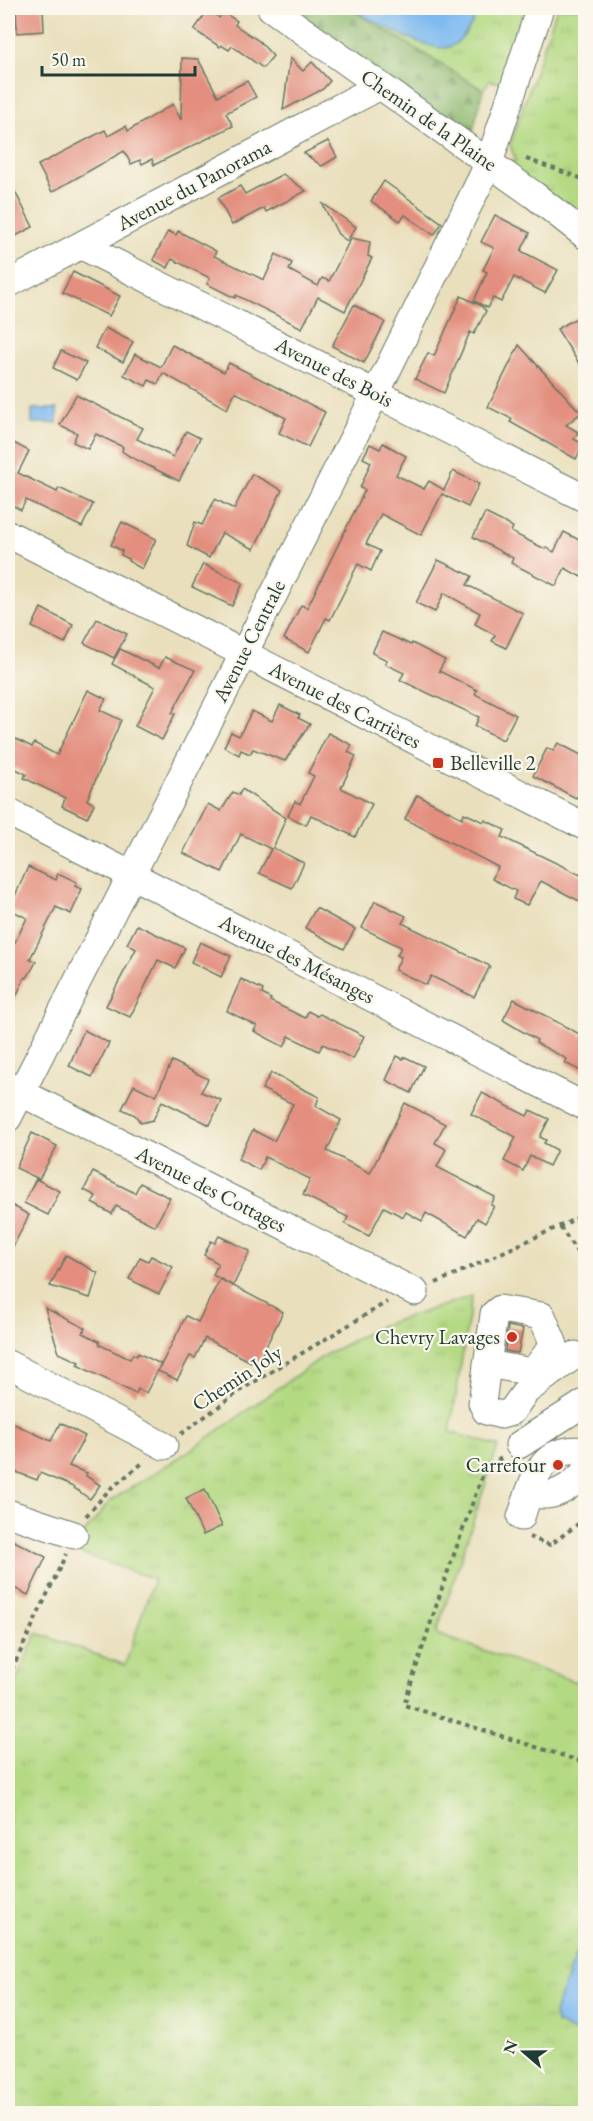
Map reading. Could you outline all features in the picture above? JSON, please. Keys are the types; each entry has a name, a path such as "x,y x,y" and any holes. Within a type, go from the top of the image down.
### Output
{"street":[{"name":"Chemin de la Plaine","path":"271,8 380,86 492,155 585,236"},
{"name":"Avenue Centrale","path":"8,1118 14,1089 130,873 243,653 376,393 492,155 540,8"},
{"name":"Avenue du Panorama","path":"8,284 380,86"},
{"name":"Avenue des Bois","path":"82,246 585,499"},
{"name":"Avenue des Carrières","path":"8,534 585,827"},
{"name":"Avenue des Mésanges","path":"8,812 585,1107"},
{"name":"Avenue des Cottages","path":"14,1089 415,1292"},
{"path":"493,1322 539,1330 564,1377 544,1429 500,1424 482,1402 488,1356 493,1322"},
{"path":"488,1356 535,1356 564,1377"},
{"path":"8,1364 164,1446"},
{"path":"500,1424 526,1391 564,1377"},
{"path":"525,1515 544,1462 561,1450 585,1453"},
{"path":"525,1515 547,1487 585,1460"},
{"path":"525,1515 541,1497 553,1496 585,1471"},
{"path":"8,1513 74,1535"}],"path":[{"path":"492,155 585,180"},
{"name":"Chemin Joly","path":"8,1678 74,1535 93,1506 110,1489 164,1446 244,1388 386,1302 415,1292 585,1214"},
{"path":"560,1227 585,1265"},
{"path":"500,1424 442,1585 404,1705 585,1763"},
{"path":"525,1515 550,1545 578,1524 585,1526"}],"green space":[{"path":"282,8 349,8 483,90 470,143"},
{"path":"349,8 532,8 504,83 489,81 483,90"},
{"path":"557,8 585,8 585,227 499,164 516,161 510,145"},
{"path":"472,1296 450,1432 498,1446 436,1634 585,1685 585,2113 8,2114 8,1699 37,1633 125,1665 154,1579 71,1550 110,1501 194,1448 325,1355 380,1326"}],"water":[{"path":"349,8 481,8 459,40 449,47 440,48 414,40"},
{"path":"32,409 57,409 57,423 32,423"},
{"path":"585,1928 585,2037 556,2023 554,2013"}],"building":[{"path":"16,8 43,8 44,31 17,33"},
{"path":"208,10 219,18 223,12 237,21 235,25 259,41 273,56 263,68 232,46 229,50 221,45 220,47 194,30"},
{"path":"182,58 198,59 218,96 247,81 256,97 226,113 233,126 154,165 152,159 142,164 140,160 131,164 124,151 52,192 38,165 105,130 108,136 126,126 128,131 173,104 181,120"},
{"path":"290,58 303,71 312,62 330,81 323,89 283,110"},
{"path":"328,141 337,157 322,166 304,153"},
{"path":"283,174 306,191 266,212 264,208 232,225 218,198 240,186 245,194"},
{"path":"8,178 33,227 8,240"},
{"path":"384,181 442,223 434,235 405,215 400,221 371,201"},
{"path":"322,203 356,227 347,241 338,234"},
{"path":"495,215 530,233 521,251 558,270 545,293 514,277 501,302 493,298 488,308 474,301 487,272 483,270 494,248 481,242"},
{"path":"168,231 176,235 178,231 216,251 214,256 264,280 276,254 292,263 289,270 318,286 322,278 329,281 351,238 370,242 368,256 372,258 345,311 318,297 302,328 236,295 235,298 207,284 210,278 172,259 168,268 153,260"},
{"path":"73,272 120,296 109,316 62,293"},
{"path":"461,296 480,305 486,311 474,334 470,332 444,393 415,379 428,353 434,356"},
{"path":"354,305 385,322 364,363 332,346"},
{"path":"585,313 585,373 557,329"},
{"path":"105,328 133,342 123,362 95,348"},
{"path":"172,345 224,372 229,363 325,412 308,447 279,433 286,418 235,392 227,409 163,373 158,384 149,380 146,386 124,375 135,354 161,367"},
{"path":"519,345 581,413 566,425 578,432 574,439 583,444 576,459 510,422 512,419 488,407"},
{"path":"61,351 86,363 77,380 53,368"},
{"path":"76,395 143,428 137,439 173,457 186,431 200,438 179,481 129,456 122,451 123,447 96,434 88,449 73,442 77,433 60,425"},
{"path":"8,440 29,451 18,473 57,492 59,488 93,504 82,527 26,500 21,510 8,503"},
{"path":"383,443 406,456 396,475 424,489 429,481 444,490 453,471 479,484 468,507 442,494 421,535 381,514 366,544 380,551 371,571 358,564 330,620 326,618 309,652 284,639 301,605 307,608 365,490 360,488 371,462 363,458 370,444 380,449"},
{"path":"252,474 282,490 254,549 222,533 209,558 187,546 195,522 202,525 215,499 234,509"},
{"path":"485,513 513,527 511,532 554,552 564,532 585,543 585,567 581,577 565,568 556,586 511,563 513,558 473,537"},
{"path":"122,522 156,539 142,569 128,561 129,559 121,555 122,551 111,545"},
{"path":"438,560 472,576 467,585 523,613 506,648 492,641 495,635 475,624 480,613 444,593 435,612 416,603"},
{"path":"203,564 243,583 232,606 192,587"},
{"path":"41,608 73,625 65,643 32,627"},
{"path":"97,619 127,634 114,658 84,643"},
{"path":"382,632 411,645 412,643 445,660 439,671 477,690 475,694 516,715 503,740 475,726 479,717 400,680 404,673 385,664 387,660 372,653"},
{"path":"120,649 159,668 165,657 195,670 172,713 175,714 162,740 135,726 155,687 112,664"},
{"path":"88,690 106,699 100,710 121,720 87,800 94,804 87,818 62,806 65,798 24,778 26,774 8,765 8,735 32,747 34,743 57,755"},
{"path":"280,705 300,715 298,718 310,724 285,761 253,749 250,754 241,750 239,755 224,747 231,732 239,736 252,711 272,721"},
{"path":"328,733 352,745 348,752 356,756 341,788 372,804 355,837 311,815 306,825 288,816 295,801 300,804 314,776 308,773"},
{"path":"558,743 585,757 585,799 578,795 576,798 533,776 547,748 553,751"},
{"path":"242,789 286,818 273,848 304,863 292,888 259,873 271,849 241,834 222,872 183,853 208,804 221,811 233,792 239,795"},
{"path":"417,795 462,818 464,813 484,822 485,820 505,830 502,837 585,877 585,904 541,881 527,905 513,899 516,891 492,879 498,867 405,819"},
{"path":"28,867 56,880 58,873 77,882 75,886 82,889 71,914 56,907 30,959 36,962 27,978 25,977 8,1014 8,956 27,918 9,909"},
{"path":"375,901 406,916 402,923 490,966 474,997 431,976 426,985 395,970 401,957 397,955 401,947 362,928"},
{"path":"316,908 355,929 344,949 305,928"},
{"path":"137,925 185,948 175,968 158,960 130,1017 106,1006 136,949 127,944"},
{"path":"200,942 231,956 221,977 191,962"},
{"path":"241,979 263,990 262,994 271,999 270,1001 305,1018 308,1011 317,1016 320,1014 364,1036 353,1059 323,1044 319,1051 289,1036 284,1047 254,1031 257,1026 227,1011"},
{"path":"514,999 585,1037 585,1073 565,1063 567,1059 536,1043 537,1040 503,1020"},
{"path":"84,1030 109,1043 92,1077 69,1066"},
{"path":"397,1056 403,1059 405,1057 424,1066 411,1093 386,1080"},
{"path":"172,1061 208,1079 201,1092 221,1100 210,1125 162,1101 153,1120 141,1123 135,1115 122,1109 134,1085 156,1096"},
{"path":"271,1073 319,1097 316,1106 341,1120 327,1151 370,1173 405,1103 445,1124 435,1143 446,1149 437,1167 495,1197 491,1205 494,1206 485,1223 477,1218 467,1236 426,1213 422,1221 406,1212 403,1217 384,1207 369,1236 345,1224 348,1217 303,1195 310,1179 265,1157 259,1170 238,1159 253,1130 274,1141 293,1104 262,1089"},
{"path":"482,1093 527,1116 530,1110 549,1119 540,1137 546,1140 544,1143 557,1150 549,1166 530,1156 523,1171 504,1161 516,1137 471,1114"},
{"path":"32,1133 57,1146 39,1179 16,1168"},
{"path":"93,1172 135,1193 140,1183 170,1198 155,1226 116,1206 112,1214 92,1203 96,1196 84,1190"},
{"path":"36,1179 60,1191 48,1215 24,1203"},
{"path":"8,1203 29,1215 8,1257"},
{"path":"219,1236 250,1251 233,1286 213,1275 218,1263 204,1255 211,1241 215,1243"},
{"path":"66,1255 98,1273 90,1298 50,1286"},
{"path":"151,1256 173,1267 159,1294 129,1279 140,1257 148,1261"},
{"path":"220,1279 283,1312 258,1362 252,1359 251,1362 205,1338 195,1358 190,1356 177,1380 158,1371 186,1316 198,1322"},
{"path":"45,1308 85,1328 83,1333 99,1341 100,1345 130,1359 133,1354 137,1356 138,1353 161,1364 146,1393 138,1389 136,1394 77,1365 79,1362 59,1353"},
{"path":"508,1326 523,1329 518,1353 505,1351"},
{"path":"8,1421 51,1441 60,1423 85,1436 69,1466 87,1473 86,1476 100,1485 90,1499 71,1486 40,1473 37,1480 8,1469"},
{"path":"205,1489 222,1526 203,1535 186,1498"},
{"path":"8,1538 46,1557 28,1595 8,1585"}],"place":[{"name":"Belleville 2","path":"438,763"},
{"name":"Chevry Lavages","path":"512,1337"},
{"name":"Carrefour","path":"558,1465"}]}
